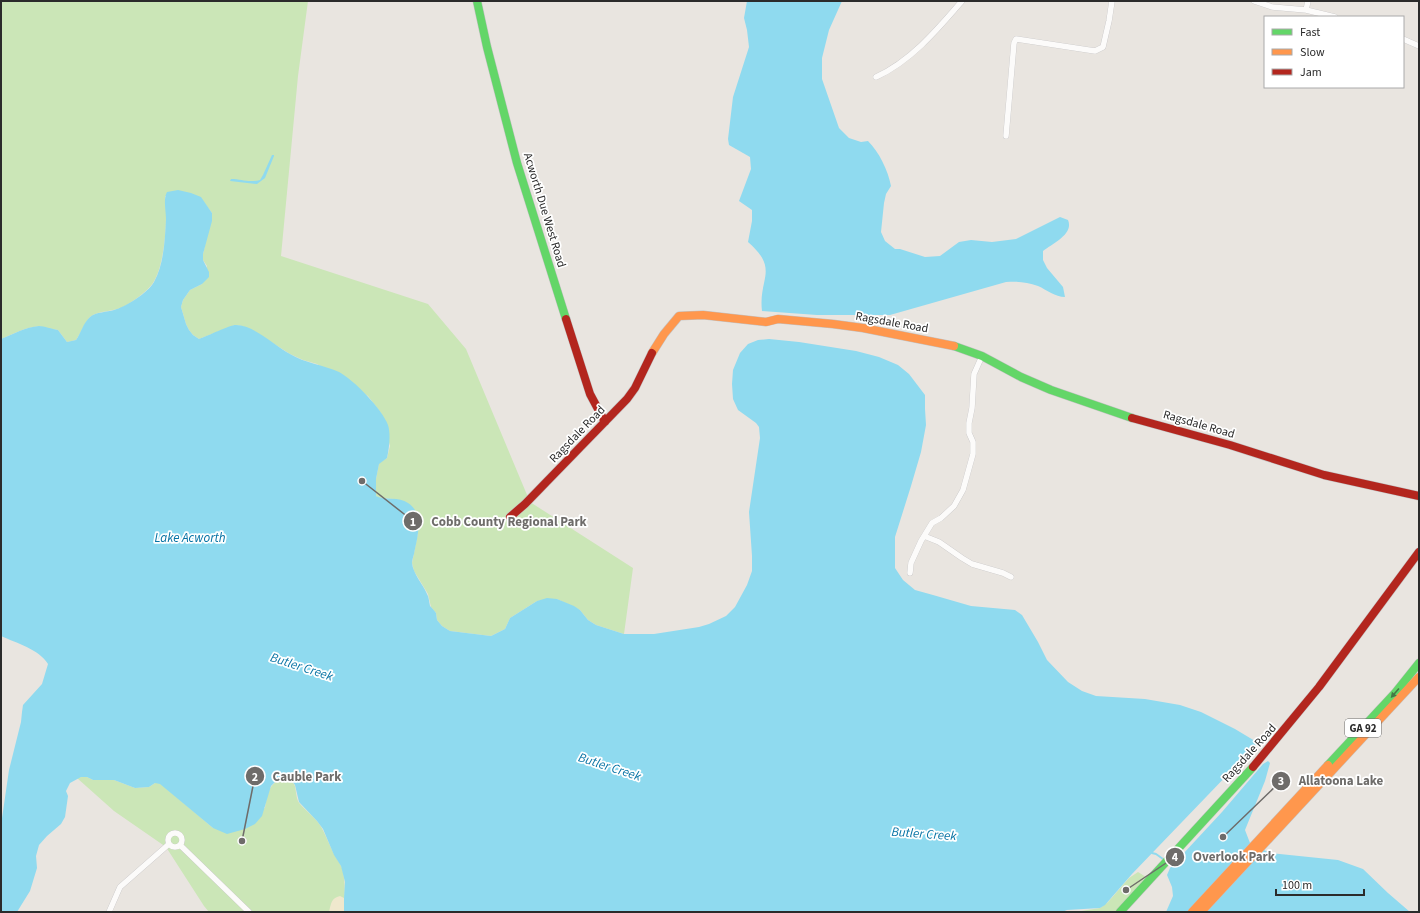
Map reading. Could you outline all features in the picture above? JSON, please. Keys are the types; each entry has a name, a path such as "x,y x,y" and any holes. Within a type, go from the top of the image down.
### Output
{"street":[{"name":"Acworth Due West Road","path":"477,1 487,47 517,163 590,394 604,422"},
{"path":"876,77 890,71 908,57 934,33 962,1"},
{"path":"1006,136 1014,43 1016,39 1095,51 1103,47 1112,1"},
{"path":"1254,1 1272,6 1306,10 1331,16"},
{"path":"1306,10 1308,1"},
{"path":"1404,38 1419,46"},
{"name":"Ragsdale Road","path":"510,517 525,504 633,392 644,368 660,340 679,316 703,315 766,322 778,319 840,325 949,344 982,356 1020,377 1117,413 1324,475 1419,496"},
{"path":"910,573 911,563 932,523 941,518 954,506 963,490 973,454 973,442 969,432 969,423 972,408 974,374 982,356"},
{"path":"924,536 939,542 972,564 1003,573 1011,577"},
{"name":"Ragsdale Road","path":"1120,912 1254,766 1291,723 1419,552"},
{"name":"GA 92","path":"1201,912 1395,693 1419,663"},
{"name":"GA 92","path":"1192,912 1419,677"},
{"path":"169,844 168,838 170,834 174,833 179,834 181,838 180,844"},
{"path":"169,844 173,847 180,844"},
{"path":"109,912 120,887 169,844"},
{"path":"180,844 249,912"}],"green space":[{"path":"1,1 308,1 298,76 281,256 428,304 466,349 530,502 633,568 624,634 596,625 588,620 580,610 557,599 537,601 510,618 505,629 491,636 450,631 442,626 437,620 436,613 431,607 428,594 414,571 412,563 418,533 394,499 379,498 376,496 376,479 379,463 387,458 390,446 381,413 368,396 317,364 290,354 242,326 235,325 199,339 189,330 181,307 183,300 190,290 202,284 207,266 203,260 203,254 212,213 200,197 165,196 166,228 160,265 153,283 136,299 121,308 97,313 90,317 76,340 67,342 58,330 37,326 21,330 1,339"},
{"path":"87,777 93,780 114,780 135,788 149,787 155,783 160,783 213,828 265,808 268,794 272,786 283,779 290,781 295,786 298,802 320,825 342,867 345,892 344,912 209,912 166,847 114,811 77,778"},
{"path":"1138,872 1146,877 1116,912 1075,912 1100,908 1108,902 1129,878"}],"sand":[{"path":"340,896 344,898 344,912 329,912 333,900"}],"water":[{"path":"747,1 842,1 829,30 822,58 822,79 839,128 849,138 861,142 868,141 876,150 890,180 891,186 886,194 884,203 881,232 885,241 895,249 900,249 925,257 940,256 959,242 971,240 992,242 1016,239 1060,217 1068,220 1068,230 1062,238 1043,251 1043,260 1047,268 1063,287 1065,297 1054,295 1038,286 1022,282 1006,282 890,315 817,315 762,311 763,290 766,275 765,267 758,252 748,242 752,221 752,210 739,201 751,169 750,157 729,145 728,139 733,97 749,47 744,18"},
{"path":"272,155 274,156 265,178 257,184 230,181 231,179 248,181 260,180"},
{"name":"Lake Acworth","path":"178,190 201,197 212,213 212,221 203,254 203,260 209,272 209,277 202,284 190,290 183,300 181,307 189,330 199,339 233,325 250,328 296,357 339,372 352,381 374,403 385,418 390,437 387,458 379,464 376,479 376,496 404,501 408,503 417,513 417,541 412,561 413,567 428,595 430,606 436,613 437,620 442,626 450,631 491,636 505,629 510,618 537,601 547,598 557,599 574,606 580,610 588,620 596,625 624,634 654,634 699,627 726,616 735,607 747,585 752,571 749,512 760,438 759,427 756,423 738,410 733,399 733,370 740,353 748,344 758,340 769,339 799,342 856,351 879,357 898,365 909,374 925,395 926,425 921,452 895,537 895,568 903,580 915,590 971,606 1015,610 1022,615 1047,660 1068,682 1082,691 1096,696 1145,699 1180,705 1201,712 1235,729 1255,741 1257,744 1132,874 1105,905 1100,908 1067,910 1062,912 344,912 345,882 341,866 334,855 323,829 299,802 295,785 291,780 285,779 276,781 271,786 262,816 255,824 245,829 227,834 213,828 160,784 155,783 149,787 135,788 114,780 93,780 87,777 81,777 70,783 66,791 68,796 65,817 61,824 39,845 36,856 37,868 30,891 17,912 1,912 1,825 9,770 21,722 23,705 42,684 48,664 33,650 1,636 1,339 24,329 43,326 58,330 67,342 76,340 90,317 95,314 124,306 147,291 154,282 162,259 166,227 166,195 167,192"},
{"path":"1268,761 1270,763 1265,781 1245,830 1250,843 1270,853 1338,860 1363,869 1410,912 1166,912 1173,896 1172,887 1167,875 1170,868 1222,812 1263,764"}],"waterway":[{"name":"Butler Creek","path":"1152,853 1163,859"}],"traffic: fast":[{"path":"477,1 487,47 517,163 566,319"},
{"path":"954,346 982,356 1021,377 1051,390 1132,418"},
{"path":"1328,765 1395,693 1419,663"},
{"path":"1120,912 1253,767"}],"traffic: slow":[{"path":"652,353 664,334 679,316 703,315 766,322 778,319 833,324 863,328 954,346"},
{"path":"1201,912 1419,677"},
{"path":"1192,912 1328,765"}],"traffic: jam":[{"path":"566,319 590,394 605,422"},
{"path":"510,517 525,504 627,399 635,388 652,353"},
{"path":"1132,418 1230,445 1324,475 1419,496"},
{"path":"1253,767 1319,687 1419,552"}],"place":[{"name":"Cobb County Regional Park","path":"362,481"},
{"name":"Allatoona Lake","path":"1223,837"},
{"name":"Cauble Park","path":"242,841"},
{"name":"Overlook Park","path":"1126,890"}]}
